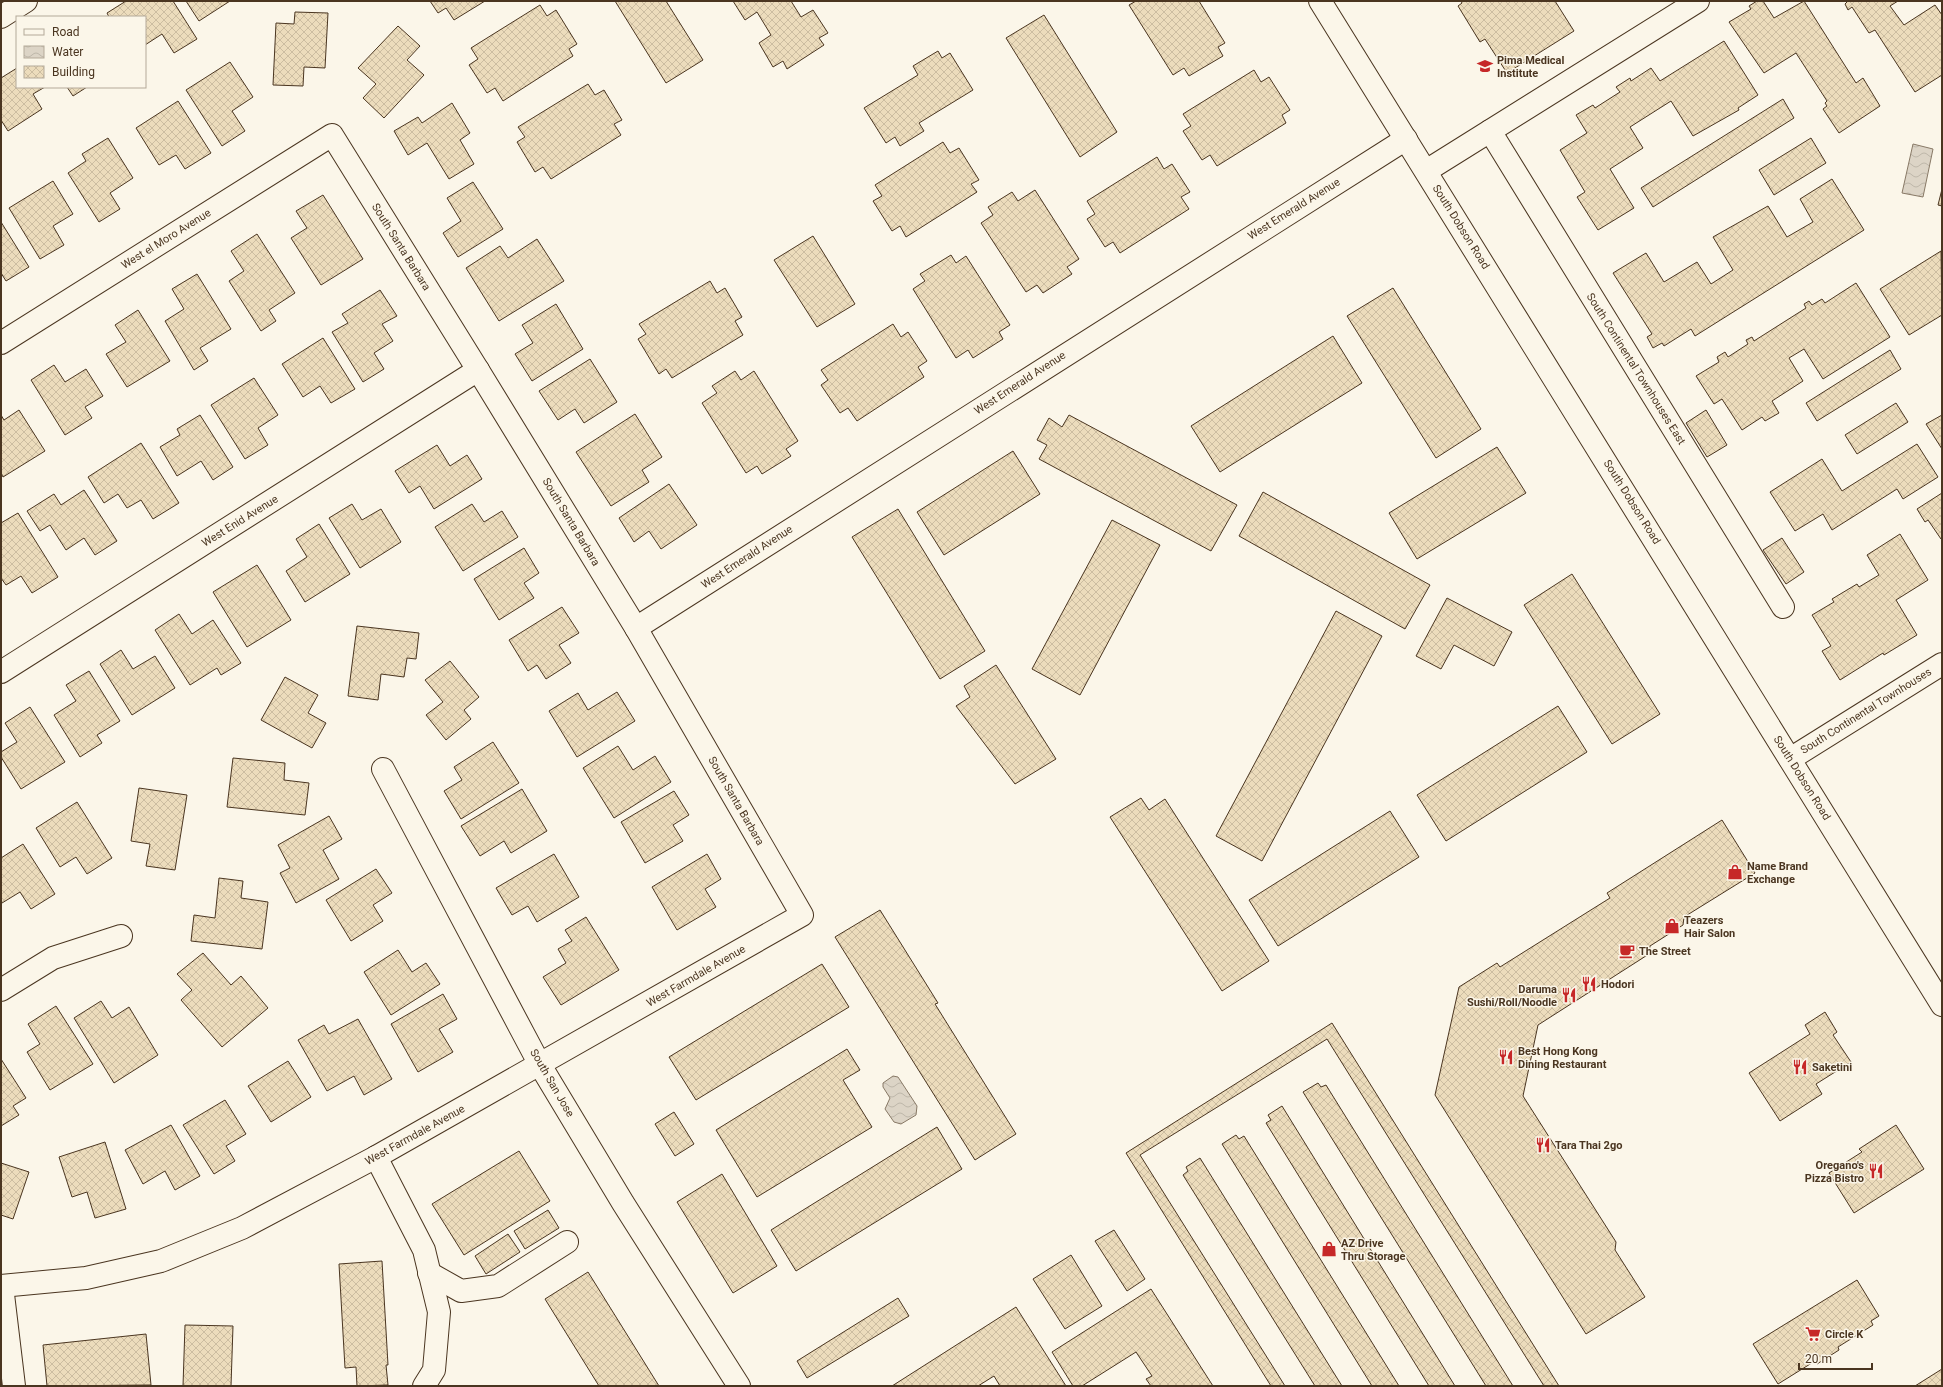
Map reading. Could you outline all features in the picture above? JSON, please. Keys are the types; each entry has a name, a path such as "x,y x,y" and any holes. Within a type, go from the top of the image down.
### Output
{"street":[{"path":"1,17 26,1"},
{"name":"South Dobson Road","path":"1320,1 1942,1005"},
{"path":"1426,171 1698,1"},
{"name":"South Continental Townhouses East","path":"1490,131 1783,607"},
{"name":"West el Moro Avenue","path":"1,343 332,135"},
{"name":"South Santa Barbara","path":"332,135 636,628 802,915"},
{"name":"West Emerald Avenue","path":"636,628 1406,139"},
{"name":"West Enid Avenue","path":"1,672 478,370"},
{"name":"South Continental Townhouses","path":"1790,759 1942,664"},
{"name":"South San Jose","path":"383,769 540,1065 624,1203 739,1386"},
{"name":"West Farmdale Avenue","path":"2,1286 86,1278 161,1261 242,1228 376,1157 802,915"},
{"path":"1,990 53,958 122,936"},
{"path":"376,1157 424,1250 438,1312 434,1370 424,1386"},
{"path":"429,1273 461,1291 498,1286 568,1242"},
{"path":"2,1286 14,1386"}],"water":[{"path":"1913,144 1933,149 1923,197 1902,193"},
{"path":"893,1076 898,1077 917,1106 916,1115 901,1124 894,1122 885,1109 890,1098 883,1087 883,1083"}],"building":[{"path":"126,1 173,1 197,39 174,53 162,34 146,44 146,16 108,16 107,13"},
{"path":"186,1 230,1 199,21"},
{"path":"430,1 485,1 454,20 446,8 438,13"},
{"path":"615,1 666,1 703,60 666,83"},
{"path":"733,1 791,1 801,17 813,10 828,33 819,38 824,45 787,69 783,61 773,67 759,43 771,35 757,12 745,20"},
{"path":"1136,1 1199,1 1225,43 1218,47 1223,56 1189,76 1184,68 1173,75 1129,5"},
{"path":"1461,1 1555,1 1574,31 1507,73 1485,39 1480,42 1458,6 1462,3"},
{"path":"1757,1 1763,1 1774,18 1804,1 1856,83 1863,78 1880,106 1839,133 1823,109 1827,106 1825,103 1827,101 1796,53 1764,73 1729,22 1751,9 1749,6"},
{"path":"1848,1 1898,1 1890,6 1904,25 1935,5 1942,15 1942,75 1915,92 1875,30 1869,33 1852,7 1848,10 1845,4"},
{"path":"540,5 547,16 556,10 577,44 569,49 573,56 503,101 495,88 487,93 469,65 478,59 471,48"},
{"path":"295,12 328,13 325,68 304,67 303,86 273,85 276,23 294,24"},
{"path":"1044,15 1117,132 1080,157 1006,38"},
{"path":"398,26 420,46 407,60 424,75 384,118 363,98 376,84 358,68"},
{"path":"1724,41 1758,95 1738,108 1739,110 1693,136 1671,101 1630,127 1643,148 1610,169 1634,208 1598,230 1577,197 1585,192 1560,150 1587,133 1576,115 1593,105 1595,108 1620,92 1616,87 1630,78 1631,81 1651,68 1660,81"},
{"path":"938,51 942,58 950,53 973,90 919,123 924,131 900,146 895,137 886,143 864,108 918,75 913,66"},
{"path":"230,62 253,97 232,111 245,131 222,146 186,90"},
{"path":"16,69 16,88 43,88 33,94 42,109 8,131 1,120 1,78"},
{"path":"1254,70 1261,82 1269,77 1290,110 1282,115 1286,123 1217,166 1210,155 1202,160 1183,131 1191,126 1183,114"},
{"path":"588,84 595,95 604,90 622,120 614,124 621,135 551,179 543,167 535,172 517,142 525,137 518,127"},
{"path":"68,88 85,88 73,96"},
{"path":"1783,99 1794,118 1653,207 1641,188"},
{"path":"178,101 211,153 185,169 176,155 159,165 136,128"},
{"path":"452,103 470,133 460,140 474,164 449,179 427,143 408,155 394,131 418,117 422,123"},
{"path":"108,138 133,178 110,193 120,209 99,222 68,173 86,161 82,154"},
{"path":"1811,138 1826,163 1774,195 1759,170"},
{"path":"943,142 950,153 959,148 979,180 971,184 977,192 906,237 900,226 892,231 873,201 882,196 875,185"},
{"path":"1157,157 1164,169 1172,164 1190,192 1181,197 1189,209 1120,253 1113,242 1105,247 1087,219 1095,214 1087,201"},
{"path":"1832,179 1864,230 1695,336 1691,329 1664,346 1662,343 1653,348 1647,337 1652,334 1613,273 1646,253 1664,282 1697,262 1711,284 1733,270 1713,237 1768,206 1787,237 1813,222 1800,199"},
{"path":"53,181 73,214 53,226 64,245 40,259 9,208"},
{"path":"473,182 503,229 458,257 443,233 461,221 447,198"},
{"path":"1942,189 1942,206 1938,205"},
{"path":"1035,190 1079,259 1067,267 1072,274 1043,293 1037,285 1026,292 981,223 993,215 988,207 1012,192 1018,201"},
{"path":"323,195 363,259 321,285 291,238 307,228 296,211"},
{"path":"1,222 29,267 6,281 1,273"},
{"path":"257,234 295,293 269,310 276,321 261,331 229,281 244,271 231,251"},
{"path":"813,236 855,304 817,327 774,260"},
{"path":"537,239 564,281 499,321 466,268 500,246 508,258"},
{"path":"1941,251 1942,315 1909,335 1880,289"},
{"path":"951,255 956,263 966,256 1010,325 999,332 1003,339 973,358 968,350 956,358 913,289 925,281 920,274"},
{"path":"197,274 231,329 200,348 208,361 194,370 165,321 184,309 172,289"},
{"path":"710,281 717,293 725,288 742,317 735,321 743,335 672,378 666,369 659,374 638,339 646,334 639,324"},
{"path":"1856,283 1890,337 1823,379 1804,349 1789,358 1803,381 1772,401 1779,413 1765,421 1762,417 1742,430 1722,399 1714,404 1696,376 1719,362 1717,357 1725,352 1728,357 1748,344 1746,340 1752,337 1754,341 1806,308 1804,304 1809,301 1812,305 1822,299 1825,303"},
{"path":"1393,288 1481,429 1436,458 1347,316"},
{"path":"380,290 397,316 382,324 393,341 374,353 384,369 363,382 332,332 348,323 342,314"},
{"path":"556,304 583,349 532,381 515,354 533,343 522,325"},
{"path":"138,310 170,361 127,387 106,354 126,342 115,325"},
{"path":"893,324 901,337 908,332 927,361 918,367 924,377 857,421 848,408 840,413 821,385 828,380 821,370"},
{"path":"1333,336 1362,383 1220,472 1191,426"},
{"path":"323,338 355,389 331,403 320,386 303,397 282,364"},
{"path":"1890,350 1901,369 1817,421 1806,403"},
{"path":"590,359 617,402 584,423 575,409 558,420 539,391"},
{"path":"54,365 65,382 86,369 103,396 85,407 92,418 65,435 31,380"},
{"path":"735,371 741,380 754,371 798,441 786,449 791,456 762,474 757,466 746,473 702,403 717,393 712,386"},
{"path":"254,378 278,415 258,428 268,445 245,459 211,405"},
{"path":"1896,403 1908,422 1857,454 1845,435"},
{"path":"19,410 45,451 3,477 1,473 1,415 4,420"},
{"path":"1706,410 1727,445 1707,457 1686,423"},
{"path":"635,414 662,457 642,470 649,482 611,506 576,452"},
{"path":"200,415 233,467 213,480 201,461 177,476 160,447 180,435 177,429"},
{"path":"1069,415 1237,505 1211,551 1039,459 1047,445 1037,440 1049,418 1062,427"},
{"path":"1942,415 1942,449 1926,424"},
{"path":"141,443 179,503 153,519 141,500 127,508 118,494 104,503 88,477"},
{"path":"1917,444 1938,477 1903,499 1897,489 1832,530 1823,514 1795,531 1770,492 1822,459 1842,491"},
{"path":"437,445 450,466 467,455 482,479 434,509 420,486 409,493 395,471"},
{"path":"1497,447 1526,493 1417,559 1389,513"},
{"path":"1013,451 1040,494 944,555 917,512"},
{"path":"669,484 697,525 661,549 649,531 634,542 619,518"},
{"path":"84,490 117,541 95,555 84,538 66,550 50,525 40,531 27,511 54,494 61,505"},
{"path":"1263,492 1430,585 1405,629 1239,536"},
{"path":"1942,493 1941,539 1928,520 1925,522 1917,509"},
{"path":"352,504 362,520 381,509 401,542 360,568 329,518"},
{"path":"472,504 484,522 502,511 518,537 463,571 435,527"},
{"path":"898,509 985,651 940,679 852,537"},
{"path":"18,513 58,577 32,593 21,576 6,585 1,578 1,523"},
{"path":"1112,520 1160,545 1080,695 1032,669"},
{"path":"319,524 350,574 305,602 286,571 307,557 296,539"},
{"path":"1900,534 1928,580 1896,600 1917,635 1884,655 1883,653 1840,680 1822,651 1831,646 1812,615 1834,602 1832,599 1857,584 1859,587 1879,575 1867,555"},
{"path":"1782,538 1804,572 1786,584 1763,550"},
{"path":"524,548 539,573 524,583 534,598 499,620 474,579"},
{"path":"257,565 291,620 247,647 213,592"},
{"path":"1572,574 1660,714 1612,744 1524,605"},
{"path":"1447,598 1512,632 1494,666 1454,645 1441,669 1416,656"},
{"path":"562,607 579,633 559,645 571,663 546,679 537,665 528,671 509,640"},
{"path":"1336,611 1382,636 1262,861 1216,836"},
{"path":"179,614 192,634 213,620 241,663 221,675 217,668 190,685 155,630"},
{"path":"357,626 419,633 416,659 407,658 404,677 381,674 378,700 348,696"},
{"path":"121,650 133,669 155,656 175,688 132,715 100,664"},
{"path":"450,661 479,697 464,710 471,719 446,740 426,715 443,702 425,680"},
{"path":"996,665 1056,759 1015,784 956,706 970,697 964,686"},
{"path":"89,671 120,721 97,735 102,743 80,757 54,715 76,701 66,685"},
{"path":"285,677 318,695 308,713 326,723 312,748 261,720"},
{"path":"617,692 635,721 577,757 549,711 578,693 588,710"},
{"path":"1558,706 1587,752 1446,841 1417,795"},
{"path":"30,707 65,762 21,789 1,757 1,752 17,742 5,723"},
{"path":"493,742 519,783 461,819 444,791 462,780 454,767"},
{"path":"618,746 633,770 655,756 671,782 614,818 583,768"},
{"path":"233,758 285,763 284,780 309,783 305,815 227,807"},
{"path":"139,788 187,795 175,870 146,866 150,844 131,841"},
{"path":"522,789 547,831 511,853 504,841 480,856 461,826"},
{"path":"674,791 689,815 673,825 683,841 645,863 621,822"},
{"path":"1141,798 1149,810 1165,799 1269,961 1222,991 1110,817"},
{"path":"77,802 112,858 87,874 76,857 60,867 36,828"},
{"path":"1390,811 1419,857 1278,946 1249,900"},
{"path":"329,816 342,839 323,850 339,879 296,903 280,873 290,868 278,845"},
{"path":"1722,820 1755,873 1684,917 1683,925 1650,946 1649,954 1538,1025 1523,1096 1616,1242 1615,1250 1645,1297 1586,1334 1435,1095 1459,987 1497,963 1500,967 1610,898 1607,893"},
{"path":"23,844 55,894 31,909 20,892 2,903 1,902 1,858"},
{"path":"554,854 579,897 537,922 528,906 512,915 496,888"},
{"path":"707,854 721,879 705,889 716,907 677,930 652,887"},
{"path":"376,869 392,893 373,905 383,921 351,941 326,900"},
{"path":"219,878 243,881 241,898 268,902 262,949 191,941 194,915 215,918"},
{"path":"880,910 938,1003 935,1004 1016,1134 975,1160 835,937"},
{"path":"586,917 619,970 561,1005 543,977 566,963 558,949 572,941 565,930"},
{"path":"398,950 412,972 426,963 440,984 391,1015 364,972"},
{"path":"203,953 231,985 241,976 268,1008 222,1047 181,1000 192,990 177,974"},
{"path":"822,964 849,1007 696,1100 669,1057"},
{"path":"443,994 457,1019 439,1029 453,1052 418,1072 391,1024"},
{"path":"101,1001 112,1018 129,1007 158,1055 114,1083 74,1018"},
{"path":"56,1006 93,1064 50,1090 27,1052 40,1044 28,1024"},
{"name":"Saketini","path":"1825,1012 1837,1032 1833,1035 1851,1062 1816,1084 1822,1094 1780,1121 1749,1073 1810,1034 1805,1025"},
{"path":"358,1019 392,1079 364,1095 354,1076 327,1091 298,1040 324,1025 329,1034"},
{"path":"1332,1023 1559,1386 1544,1386 1327,1039 1140,1155 1285,1386 1271,1386 1126,1153"},
{"path":"847,1049 860,1070 843,1080 872,1127 757,1197 716,1130"},
{"path":"1,1059 26,1098 13,1106 19,1115 1,1126"},
{"path":"288,1061 311,1097 271,1122 248,1086"},
{"path":"1318,1083 1321,1087 1326,1085 1513,1386 1486,1386 1303,1092"},
{"path":"225,1100 246,1134 226,1146 235,1161 214,1174 183,1125"},
{"path":"1282,1106 1455,1386 1429,1386 1266,1123 1271,1120 1268,1115"},
{"path":"674,1112 694,1144 675,1156 655,1124"},
{"path":"171,1125 200,1176 175,1190 165,1171 143,1184 125,1150"},
{"name":"Oregano's Pizza Bistro","path":"1896,1125 1924,1169 1854,1213 1829,1173 1862,1152 1859,1149"},
{"path":"937,1127 962,1169 796,1271 771,1230"},
{"path":"1236,1135 1239,1139 1244,1136 1399,1386 1372,1386 1222,1144"},
{"path":"105,1142 126,1209 95,1218 87,1192 72,1197 59,1157"},
{"path":"519,1151 550,1201 464,1255 432,1204"},
{"path":"1200,1158 1342,1386 1315,1386 1183,1175 1188,1171 1186,1167"},
{"path":"1,1163 29,1172 13,1219 1,1215"},
{"path":"722,1174 777,1266 733,1293 677,1202"},
{"path":"548,1210 559,1228 525,1249 514,1231"},
{"path":"1114,1230 1145,1279 1127,1291 1095,1241"},
{"path":"508,1234 520,1252 486,1274 475,1256"},
{"path":"1071,1255 1102,1306 1065,1329 1033,1279"},
{"path":"382,1261 388,1385 357,1386 356,1367 345,1368 339,1264"},
{"path":"588,1272 659,1386 599,1386 545,1299"},
{"name":"Circle K","path":"1857,1280 1879,1316 1871,1321 1873,1325 1838,1347 1839,1350 1817,1364 1815,1361 1778,1384 1753,1344"},
{"path":"1151,1289 1213,1386 1151,1386 1146,1379 1152,1376 1136,1352 1082,1386 1073,1386 1052,1352"},
{"path":"898,1298 909,1316 807,1378 797,1361"},
{"path":"1016,1307 1066,1386 1000,1386 994,1376 978,1386 892,1386"},
{"path":"185,1325 233,1326 231,1386 183,1386"},
{"path":"146,1334 151,1385 47,1386 43,1345"},
{"path":"1942,1369 1942,1386 1915,1386"}],"place":[{"name":"Pima Medical Institute","path":"1485,66"},
{"name":"Name Brand Exchange","path":"1735,872"},
{"name":"Teazers Hair Salon","path":"1672,926"},
{"name":"The Street","path":"1627,951"},
{"name":"Hodori","path":"1589,984"},
{"name":"Daruma Sushi/Roll/Noodle","path":"1569,995"},
{"name":"Best Hong Kong Dining Restaurant","path":"1506,1057"},
{"name":"Saketini","path":"1800,1067"},
{"name":"Tara Thai 2go","path":"1543,1145"},
{"name":"Oregano's Pizza Bistro","path":"1876,1171"},
{"name":"AZ Drive Thru Storage","path":"1329,1249"},
{"name":"Circle K","path":"1813,1334"}]}
